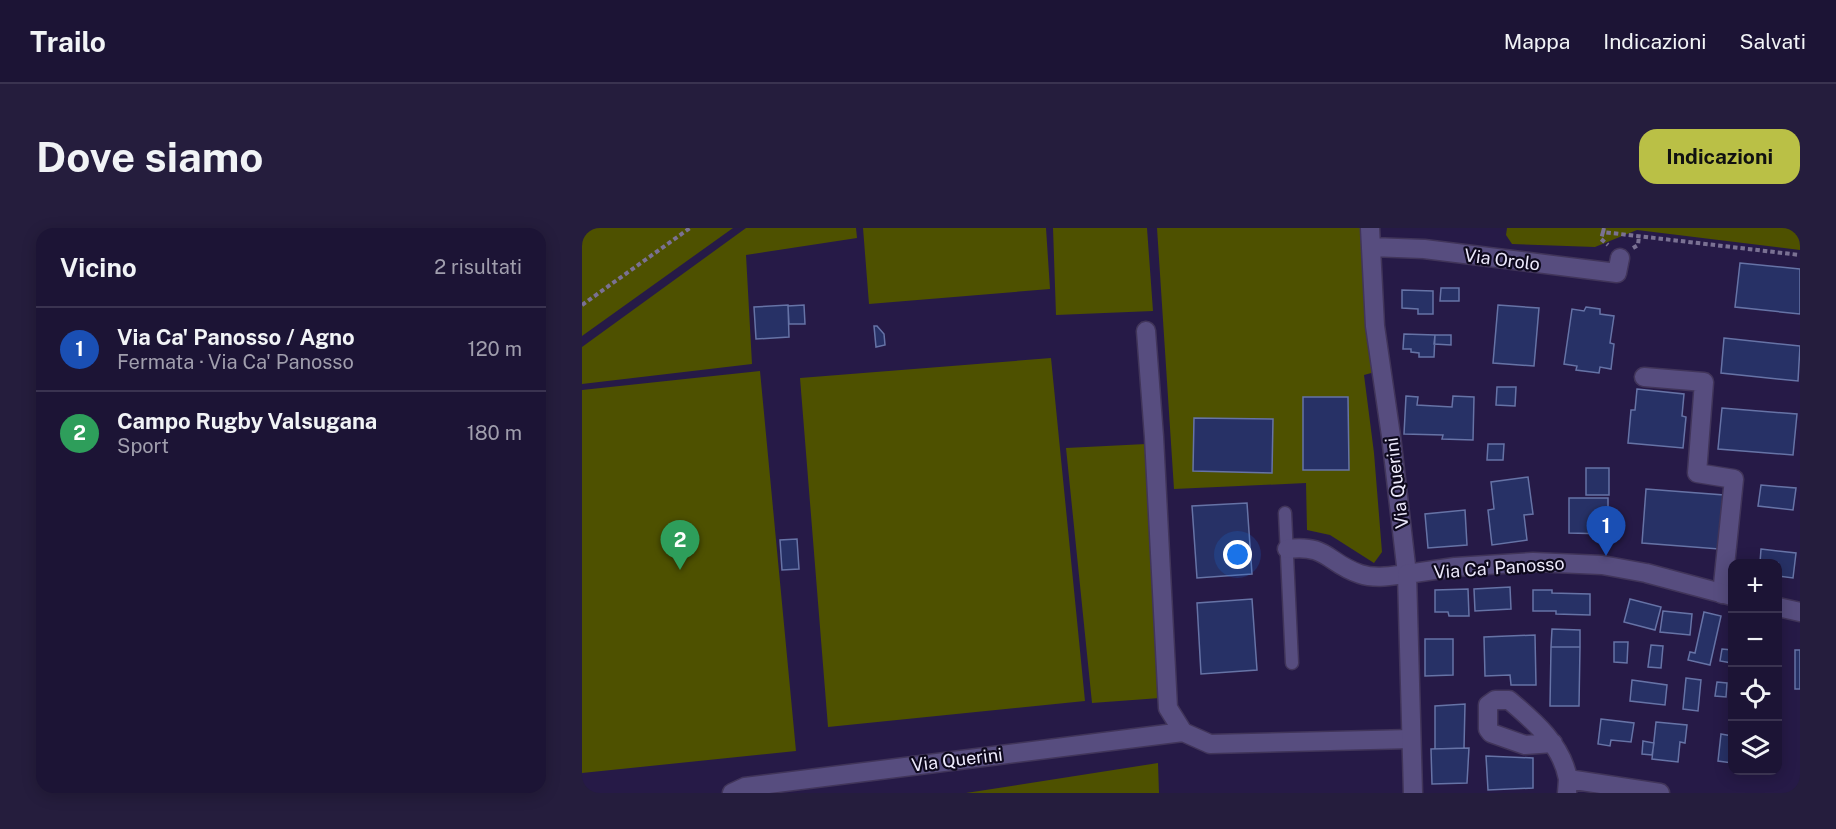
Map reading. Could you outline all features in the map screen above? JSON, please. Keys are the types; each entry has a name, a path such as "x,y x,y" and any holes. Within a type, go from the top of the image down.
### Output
{"street":[{"name":"Via Querini","path":"1370,228 1375,326 1407,574 1413,793"},
{"name":"Via Orolo","path":"1371,247 1424,249 1617,273 1620,258"},
{"path":"1146,331 1154,437 1168,708 1184,732 1210,744 1411,739"},
{"path":"1644,377 1704,382 1697,472 1734,479 1727,595"},
{"name":"Via Ca' Panosso","path":"1287,549 1303,547 1317,549 1359,574 1374,577 1498,564 1533,562 1593,564 1646,573 1727,595"},
{"path":"1782,608 1800,612"},
{"name":"Via Querini","path":"732,793 745,787 1184,732"},
{"path":"1553,743 1566,764 1567,786 1660,793"}],"lane":[{"path":"1285,513 1292,663"}],"path":[{"path":"582,305 690,228"},
{"path":"1604,228 1603,232 1800,255"}],"shaded area":[{"path":"582,228 733,228 582,336"},
{"path":"746,228 856,228 857,238 746,255 752,364 582,384 582,347"},
{"path":"863,228 1046,228 1050,289 869,304"},
{"path":"1053,228 1147,228 1153,311 1056,315"},
{"path":"1157,228 1362,228 1375,372 1364,375 1374,453 1382,552 1374,563 1330,535 1307,530 1306,483 1174,489"},
{"path":"1507,228 1800,228 1800,250 1637,230 1595,247 1512,244 1506,235"},
{"path":"1051,358 1085,701 828,727 800,378"},
{"path":"760,371 796,751 582,773 582,390"},
{"path":"1146,444 1160,698 1092,703 1066,448"},
{"path":"1158,763 1159,793 966,793"}],"building":[{"path":"1740,263 1800,269 1800,314 1735,307"},
{"path":"1441,288 1459,288 1459,301 1440,301"},
{"path":"1402,290 1433,291 1433,314 1418,314 1418,309 1402,308"},
{"path":"788,305 789,337 756,339 754,307"},
{"path":"804,305 805,324 789,324 788,306"},
{"path":"1498,305 1539,308 1534,366 1493,363"},
{"path":"1586,307 1600,309 1600,314 1614,316 1610,343 1614,344 1611,369 1600,367 1599,373 1576,370 1577,366 1564,364 1572,309 1584,311"},
{"path":"874,326 877,326 884,334 885,345 876,347"},
{"path":"1404,334 1435,335 1434,357 1419,357 1419,353 1411,352 1411,349 1403,349"},
{"path":"1435,335 1451,335 1451,345 1434,344"},
{"path":"1724,338 1800,346 1798,381 1721,373"},
{"path":"1497,387 1516,387 1515,406 1496,405"},
{"path":"1637,389 1684,394 1682,416 1686,417 1683,448 1628,443 1631,410 1635,410"},
{"path":"1406,396 1418,397 1417,405 1452,407 1453,396 1474,397 1473,440 1442,439 1443,435 1404,434"},
{"path":"1303,397 1348,397 1349,470 1303,470"},
{"path":"1722,408 1797,414 1793,455 1718,449"},
{"path":"1194,418 1273,419 1272,473 1193,471"},
{"path":"1488,444 1504,444 1503,460 1487,460"},
{"path":"1586,468 1609,468 1609,495 1586,495"},
{"path":"1528,477 1533,514 1524,515 1527,540 1492,545 1488,510 1494,509 1491,482"},
{"path":"1761,485 1796,488 1793,510 1758,506"},
{"path":"1646,489 1724,495 1719,549 1642,543"},
{"path":"1569,498 1608,498 1608,534 1569,533"},
{"path":"1247,503 1252,574 1197,578 1192,506"},
{"path":"1465,510 1467,545 1428,548 1425,514"},
{"path":"797,539 799,569 782,570 780,540"},
{"path":"1761,549 1796,553 1793,578 1782,577 1782,559 1760,559"},
{"path":"1510,587 1511,609 1475,611 1474,589"},
{"path":"1468,589 1469,616 1449,616 1448,612 1435,612 1435,590"},
{"path":"1533,590 1590,594 1590,615 1533,611"},
{"path":"1252,599 1257,670 1201,674 1197,603"},
{"path":"1630,599 1661,607 1655,630 1624,622"},
{"path":"1663,611 1692,614 1690,635 1660,632"},
{"path":"1704,612 1721,616 1710,665 1688,660 1690,652 1695,653"},
{"path":"1552,629 1580,630 1580,647 1551,647"},
{"path":"1535,635 1536,685 1511,685 1510,675 1485,676 1484,637"},
{"path":"1425,639 1453,639 1453,675 1425,676"},
{"path":"1614,642 1628,642 1627,663 1614,662"},
{"path":"1651,645 1663,646 1661,668 1648,667"},
{"path":"1551,647 1580,647 1579,706 1550,706"},
{"path":"1722,649 1728,650 1728,662 1720,661"},
{"path":"1795,650 1800,650 1800,689 1795,689"},
{"path":"1686,678 1701,680 1698,711 1683,709"},
{"path":"1632,680 1667,685 1665,705 1630,701"},
{"path":"1717,682 1727,683 1726,697 1715,696"},
{"path":"1465,704 1464,748 1435,749 1435,706"},
{"path":"1601,719 1634,723 1631,742 1611,740 1610,746 1598,744"},
{"path":"1656,722 1687,725 1685,743 1680,742 1678,762 1652,759"},
{"path":"1721,734 1728,735 1728,762 1718,761"},
{"path":"1643,741 1654,743 1652,755 1642,754"},
{"path":"1469,748 1467,783 1432,784 1431,749"},
{"path":"1486,756 1533,758 1533,788 1488,790"}],"place":[{"name":"Via Ca' Panosso / Agno","path":"1606,556"},
{"name":"Campo Rugby Valsugana","path":"680,570"}]}
